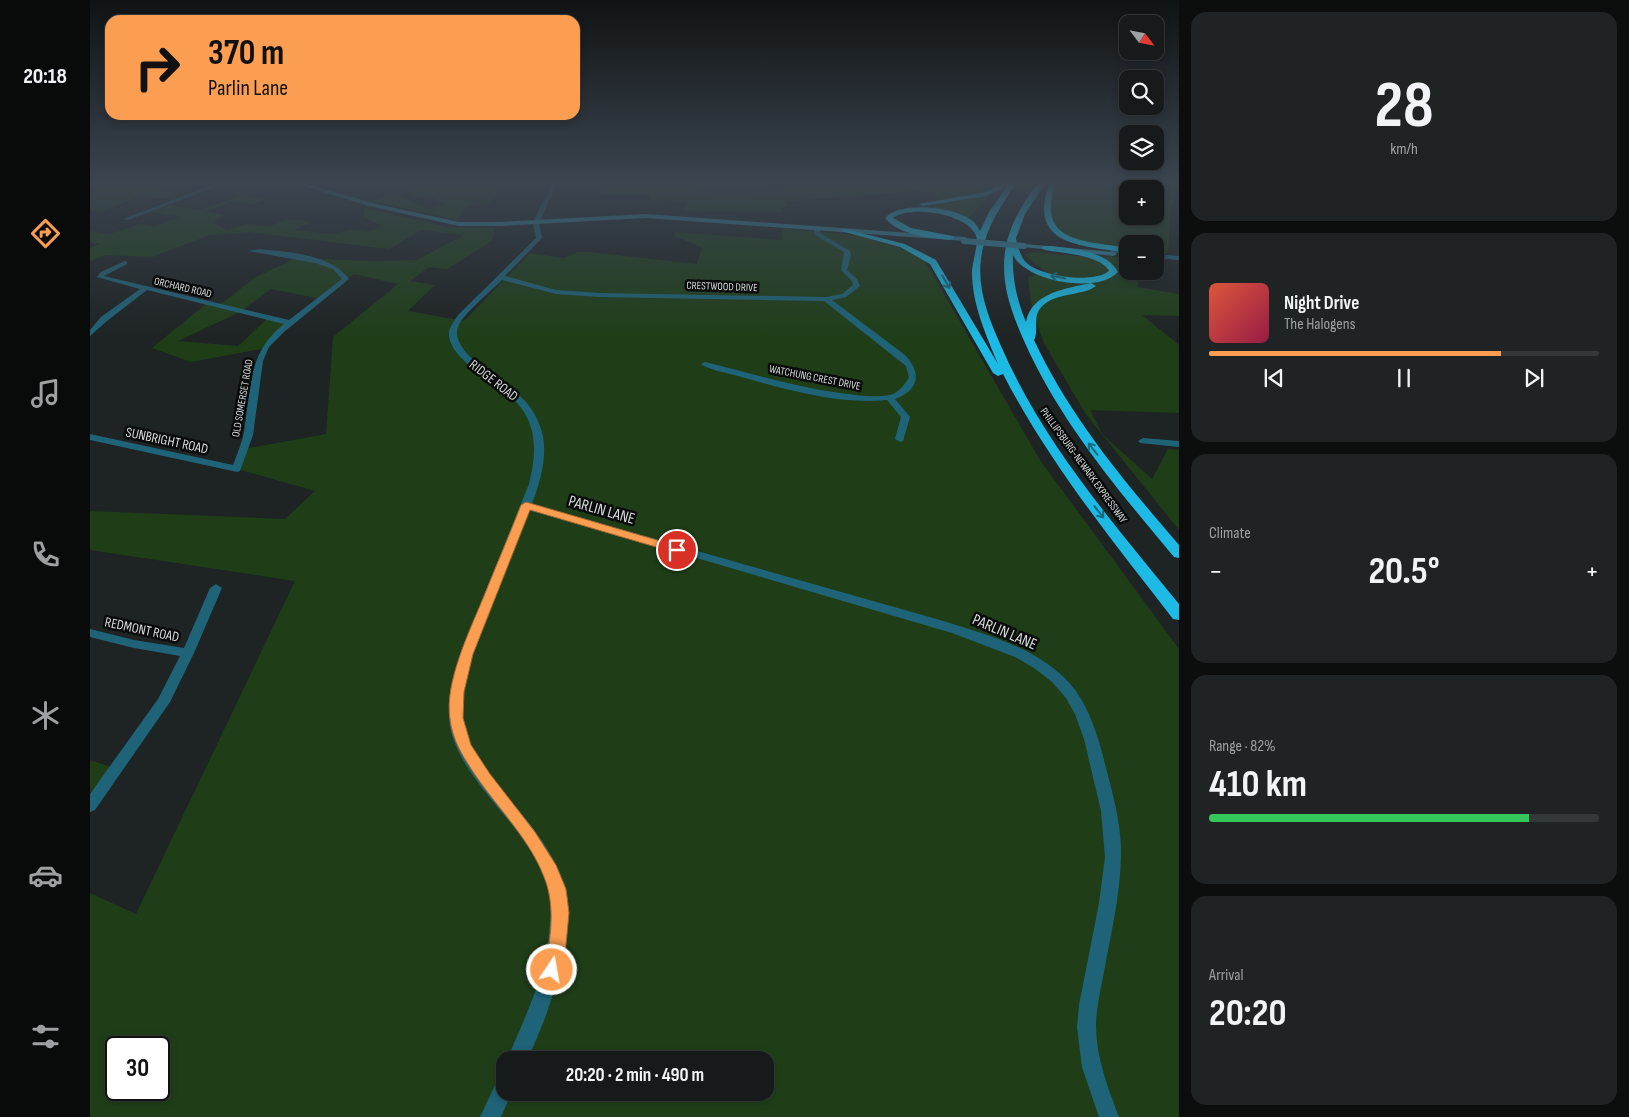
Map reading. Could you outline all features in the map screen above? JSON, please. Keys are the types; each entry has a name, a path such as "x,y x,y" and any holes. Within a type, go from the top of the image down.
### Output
{"highway":[{"path":"854,233 905,246 933,262 1027,423 1038,439 1085,494"},
{"path":"928,233 950,238"},
{"path":"977,233 981,239"},
{"name":"PHILLIPSBURG-NEWARK EXPRESSWAY","path":"983,233 976,274 985,320 1000,359 1015,390 1046,440 1085,494 1179,615"},
{"name":"PHILLIPSBURG-NEWARK EXPRESSWAY","path":"1014,233 1009,279 1016,310 1030,345 1070,418 1125,490 1179,554"},
{"path":"1059,233 1081,242 1119,253"},
{"path":"1012,240 1017,256 1024,265 1045,275 1070,280 1092,280 1108,278 1114,272 1111,265 1096,258 1045,248"},
{"path":"1030,345 1031,319 1037,307 1051,298 1064,293 1119,278"}],"main road":[{"path":"907,233 1119,254"},
{"path":"908,233 964,240"},
{"path":"1024,245 1119,254"}],"street":[{"name":"RIDGE ROAD","path":"522,1051 539,1015 556,955 560,913 558,889 550,870 530,836 484,779 464,746 456,718 458,692 466,654 526,505 540,459 539,440 532,418 516,396 464,355 454,340 453,332 461,317 539,238 538,233"},
{"name":"CRESTWOOD DRIVE","path":"500,277 556,292 600,296 678,295 826,299 844,296 857,286 855,280 844,270 848,255 847,250 817,233"},
{"name":"OLD SOMERSET ROAD","path":"237,469 248,435 259,361 262,353 272,338 346,279 335,268 322,263 266,250 251,251"},
{"path":"1164,257 1179,258"},
{"name":"ORCHARD ROAD","path":"125,263 100,276 290,323"},
{"path":"90,334 104,319 146,288"},
{"path":"826,299 902,356 910,365 912,381 901,392 890,398 906,417 900,439"},
{"name":"WATCHUNG CREST DRIVE","path":"705,364 830,393 859,398 890,398"},
{"name":"SUNBRIGHT ROAD","path":"90,437 237,469"},
{"path":"1142,441 1179,444"},
{"name":"PARLIN LANE","path":"526,505 989,640 1019,653 1056,678 1071,695 1082,713 1093,746 1112,822 1113,857 1109,894 1087,1015 1088,1046 1096,1086 1108,1117"},
{"path":"90,806 163,702 188,653 216,588"},
{"name":"REDMONT ROAD","path":"90,633 134,644 188,653"},
{"path":"490,1117 498,1101"}],"green space":[{"path":"90,233 235,233 210,235 152,257 105,255 90,261 90,248 100,244 90,242"},
{"path":"259,233 333,234 416,233 389,249"},
{"path":"448,233 494,233 492,241 447,269 429,267 410,281 435,285 408,311 464,321 530,253 564,258 578,252 589,252 697,264 702,247 674,236 675,233 782,240 782,233 832,233 867,236 866,238 901,248 925,261 1040,460 1179,649 1179,1117 90,1117 90,893 136,914 295,581 90,550 90,511 285,519 315,491 237,469 244,449 326,434 333,337 398,284 354,274 321,299 271,289 240,312 178,341 238,346 268,318 287,324 262,349 191,362 152,348 207,303 218,306 256,277 296,258 373,261 417,260 464,235"},
{"path":"1064,233 1169,233 1168,253 1164,253 1164,235 1119,235 1119,249 1088,243"},
{"path":"1032,252 1119,257 1119,280 1139,280 1137,287 1179,294 1179,316 1142,315 1179,345 1179,413 1090,410 1103,435 1152,479 1168,449 1179,450 1179,530 1085,413 1044,343 1032,311 1028,277 1045,271 1025,255"},
{"path":"90,760 111,767 90,793"}],"route":[{"path":"552,970 556,955 560,913 558,889 550,870 530,836 484,779 464,746 456,718 458,692 466,654 526,505 677,550"}]}
